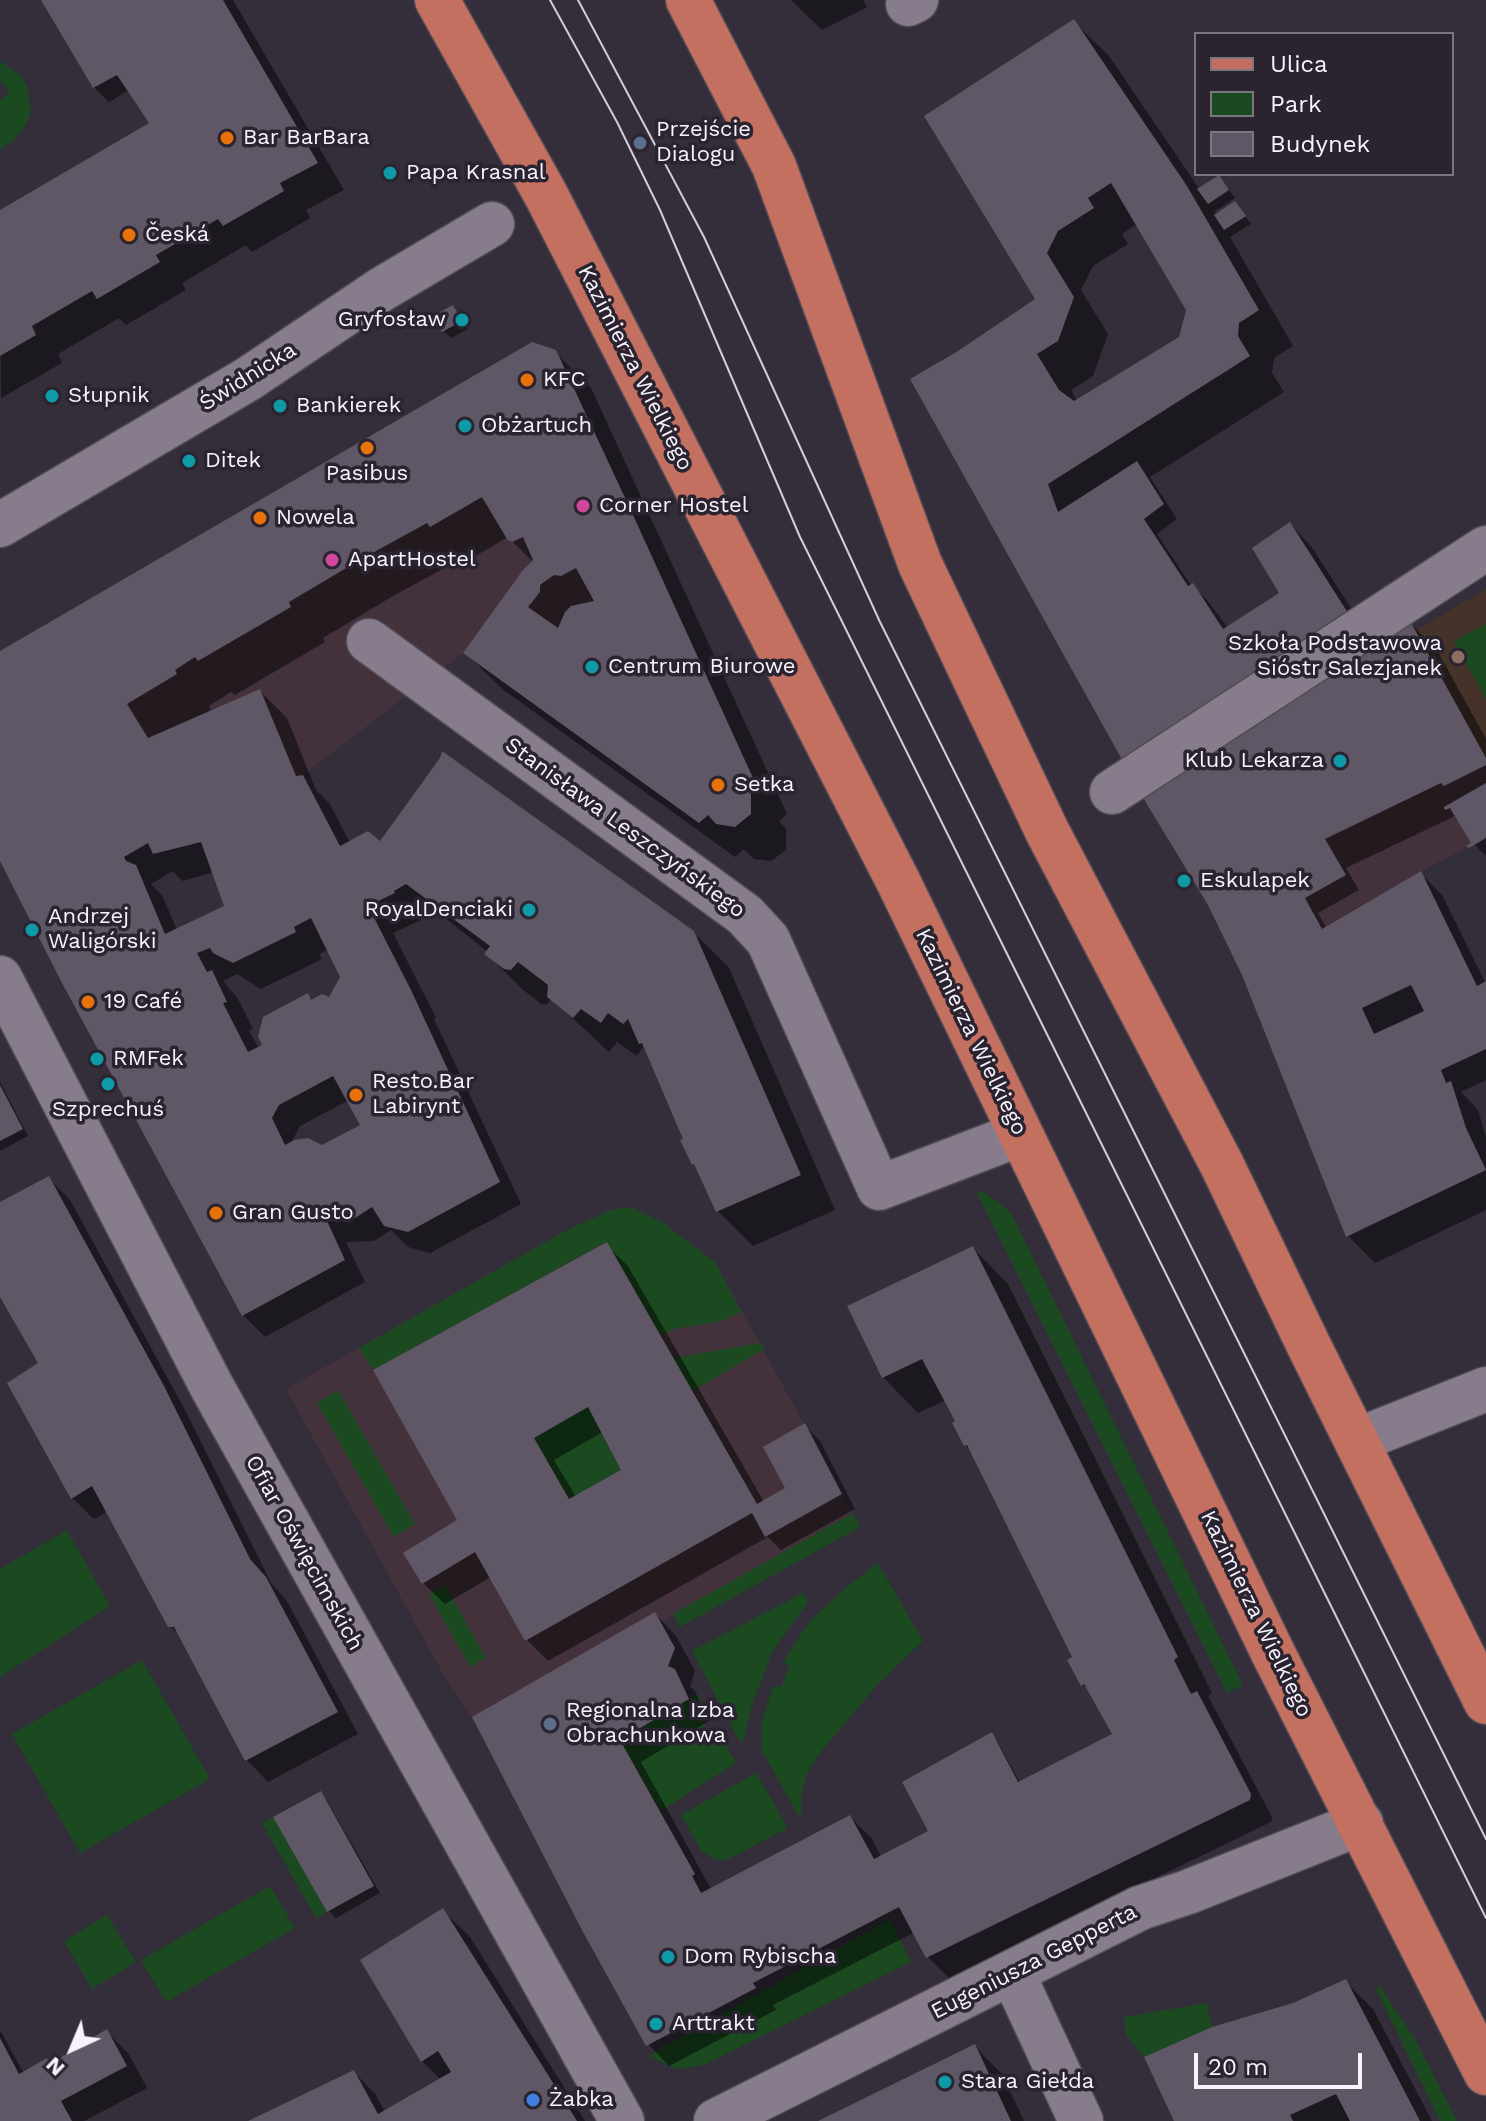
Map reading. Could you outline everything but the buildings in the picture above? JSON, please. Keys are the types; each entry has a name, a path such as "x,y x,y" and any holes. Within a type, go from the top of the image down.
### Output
{"main road":[{"name":"Kazimierza Wielkiego","path":"437,0 469,53 578,256 898,881 1274,1655 1486,2073"},
{"path":"688,0 778,174 920,564 1047,831 1222,1165 1486,1702"}],"street":[{"name":"Świdnicka","path":"0,525 248,379 382,289 492,224"},
{"path":"1112,792 1486,548"},
{"name":"Stanisława Leszczyńskiego","path":"369,641 745,915 768,940 879,1188 1020,1134"},
{"name":"Ofiar Oświęcimskich","path":"0,978 212,1387 622,2121"},
{"path":"1358,1440 1486,1389"},
{"name":"Eugeniusza Gepperta","path":"716,2121 1140,1908 1361,1823"},
{"path":"1012,1972 1081,2121"}],"shaded area":[{"path":"532,342 556,350 633,515 753,778 745,785 751,792 751,814 735,827 716,824 708,815 699,823 463,653 303,775 0,861 0,651"},
{"name":"Szkoła Podstawowa Sióstr Salezjanek","path":"1486,589 1486,758 1415,631"},
{"path":"1410,621 1486,758 1486,838 1421,871 1242,975 1208,905"},
{"path":"630,1207 662,1222 715,1262 853,1513 661,1622 675,1648 669,1666 675,1669 689,1699 514,1797 286,1389 567,1230 611,1210"}],"green space":[{"path":"0,61 21,76 27,86 31,112 16,139 0,149 0,100 9,93 0,79"},
{"path":"1486,624 1486,699 1454,641"},
{"path":"976,1191 999,1202 1012,1215 1243,1685 1227,1693"},
{"path":"630,1207 662,1222 715,1262 741,1312 722,1321 674,1329 661,1336 606,1242 373,1370 359,1348 567,1230 611,1210"},
{"path":"761,1343 765,1349 692,1391 673,1358"},
{"path":"338,1390 415,1524 394,1537 317,1403"},
{"path":"588,1407 621,1470 569,1499 534,1438"},
{"path":"853,1513 860,1527 680,1627 673,1614"},
{"path":"67,1530 110,1606 0,1677 0,1569"},
{"path":"878,1563 923,1641 876,1686 820,1753 807,1773 801,1798 801,1820 761,1749 762,1722 773,1686 781,1687 790,1665 783,1663 812,1619"},
{"path":"445,1585 486,1658 470,1667 429,1594"},
{"path":"803,1593 808,1602 772,1652 751,1708 744,1739 740,1742 692,1651"},
{"path":"142,1660 210,1779 80,1853 12,1734"},
{"path":"697,1694 710,1717 703,1722 717,1746 724,1742 736,1763 661,1811 620,1740"},
{"path":"756,1773 788,1828 727,1860 717,1860 702,1852 681,1815"},
{"path":"273,1817 327,1912 316,1918 262,1823"},
{"path":"270,1886 295,1928 166,2002 141,1960"},
{"path":"107,1915 136,1962 92,1989 64,1941"},
{"path":"890,1919 911,1962 704,2065 677,2069 648,2056"},
{"path":"1379,1985 1414,2037 1457,2121 1440,2121 1376,1989"},
{"path":"1207,2003 1212,2027 1144,2057 1126,2035 1124,2017"}],"tram line":[{"path":"550,0 617,122 660,210 800,537 1486,1918"},
{"path":"578,0 704,237 880,622 1486,1839"}],"place":[{"name":"Bar BarBara","path":"227,138"},
{"name":"Przejście Dialogu","path":"640,143"},
{"name":"Papa Krasnal","path":"390,173"},
{"name":"Česká","path":"129,235"},
{"name":"Gryfosław","path":"462,320"},
{"name":"KFC","path":"527,380"},
{"name":"Słupnik","path":"52,396"},
{"name":"Bankierek","path":"280,406"},
{"name":"Obżartuch","path":"465,426"},
{"name":"Pasibus","path":"367,448"},
{"name":"Ditek","path":"189,461"},
{"name":"Corner Hostel","path":"583,506"},
{"name":"Nowela","path":"260,518"},
{"name":"ApartHostel","path":"332,560"},
{"name":"Szkoła Podstawowa Sióstr Salezjanek","path":"1458,657"},
{"name":"Centrum Biurowe","path":"592,667"},
{"name":"Klub Lekarza","path":"1340,761"},
{"name":"Setka","path":"718,785"},
{"name":"Eskulapek","path":"1184,881"},
{"name":"RoyalDenciaki","path":"529,910"},
{"name":"Andrzej Waligórski","path":"32,930"},
{"name":"19 Café","path":"88,1002"},
{"name":"RMFek","path":"97,1059"},
{"name":"Szprechuś","path":"108,1084"},
{"name":"Resto.Bar Labirynt","path":"356,1095"},
{"name":"Gran Gusto","path":"216,1213"},
{"name":"Regionalna Izba Obrachunkowa","path":"550,1724"},
{"name":"Dom Rybischa","path":"668,1957"},
{"name":"Arttrakt","path":"656,2024"},
{"name":"Stara Giełda","path":"945,2082"},
{"name":"Żabka","path":"533,2100"}]}
